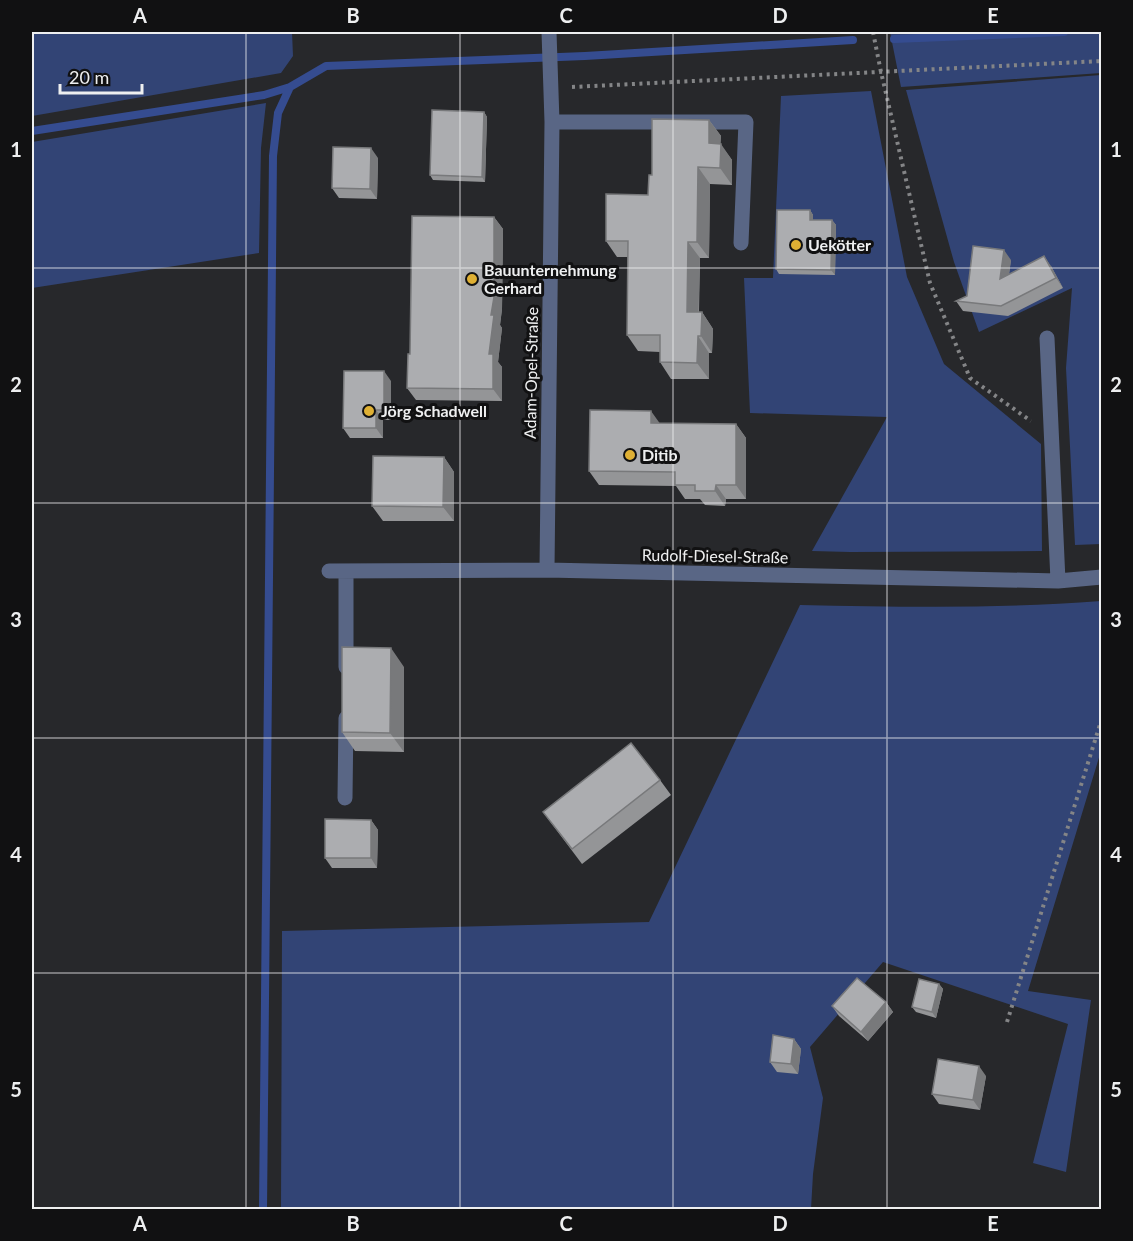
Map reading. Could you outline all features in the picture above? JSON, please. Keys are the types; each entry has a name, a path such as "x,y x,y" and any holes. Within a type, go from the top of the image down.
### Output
{"street":[{"name":"Adam-Opel-Straße","path":"547,570 552,123 549,34"},
{"path":"552,123 746,122 741,243"},
{"path":"1047,338 1058,581"},
{"name":"Rudolf-Diesel-Straße","path":"328,571 547,570 1058,581 1101,577"},
{"path":"346,571 346,679"},
{"path":"345,798 346,702"}],"path":[{"path":"873,32 880,72 930,283 969,378 1051,436"},
{"path":"551,89 1101,61"},
{"path":"1007,1022 1101,718"}],"shaded area":[{"path":"32,32 292,32 293,56 281,73 32,116"},
{"path":"890,32 1101,32 1101,73 901,87"},
{"path":"1101,75 1101,544 1075,545 1066,368 1072,288 979,332 954,262 906,90"},
{"path":"871,91 907,277 944,364 1041,444 1042,551 812,551 887,417 750,413 744,278 773,278 781,96"},
{"path":"266,103 261,148 259,253 32,288 32,142"},
{"path":"1101,601 1101,751 1028,991 1091,1000 1066,1172 1033,1163 1068,1024 883,962 810,1047 823,1098 811,1209 281,1210 282,931 649,922 800,605 913,607"}],"building":[{"path":"432,110 484,112 482,177 430,175"},
{"path":"652,119 709,120 709,143 721,144 720,168 698,167 697,242 688,242 687,312 702,312 697,363 660,362 660,335 627,335 628,241 606,241 606,194 648,195 649,175 652,175"},
{"path":"333,147 371,148 370,189 332,188"},
{"path":"777,210 810,210 810,220 832,220 831,270 776,269"},
{"path":"412,216 494,217 494,297 491,315 494,315 489,354 493,354 493,389 407,388 408,354 410,354"},
{"path":"973,246 1004,250 1000,279 1044,256 1056,278 1001,306 956,301 967,296"},
{"name":"Jörg Schadwell","path":"344,371 384,371 384,410 376,410 376,428 343,428"},
{"path":"590,410 651,411 651,423 736,424 736,485 716,485 715,491 695,491 695,485 675,485 675,472 589,471"},
{"path":"373,456 444,457 443,507 372,506"},
{"path":"342,647 391,648 390,733 342,732"},
{"path":"631,743 660,780 572,849 543,812"},
{"path":"325,819 371,820 371,858 325,858"},
{"path":"857,978 886,1002 861,1032 832,1006"},
{"path":"919,979 939,984 932,1012 912,1007"},
{"path":"773,1035 794,1039 791,1064 770,1062"},
{"path":"938,1059 979,1066 973,1100 932,1094"}],"waterway":[{"path":"894,39 1064,32"},
{"path":"263,1210 273,156 278,113 290,87 326,66 585,56 853,40"},
{"path":"32,131 264,95 290,87"}],"place":[{"name":"Uekötter","path":"796,245"},
{"name":"Bauunternehmung Gerhard","path":"472,279"},
{"name":"Jörg Schadwell","path":"369,411"},
{"name":"Ditib","path":"630,455"}]}
